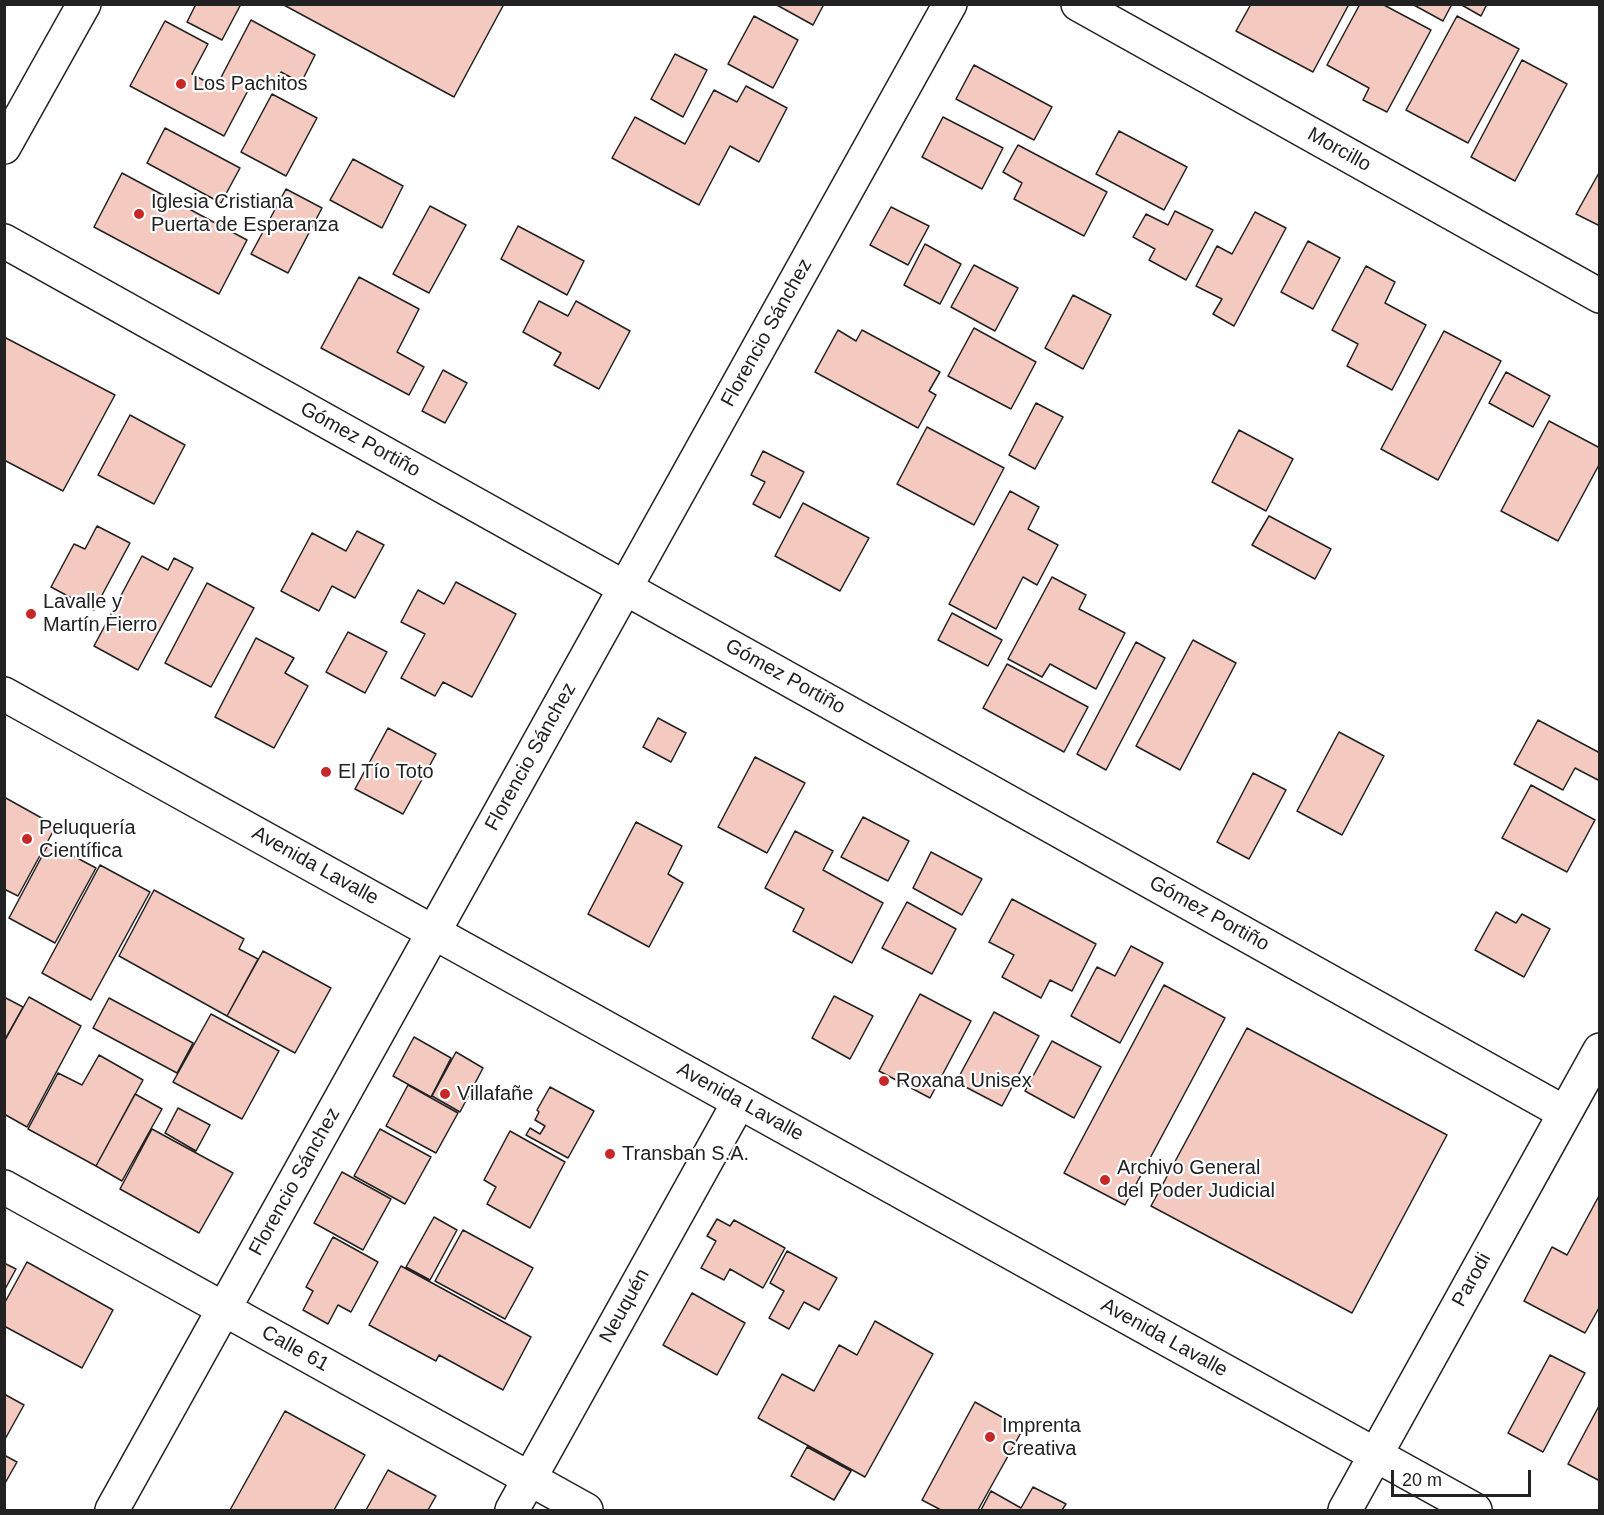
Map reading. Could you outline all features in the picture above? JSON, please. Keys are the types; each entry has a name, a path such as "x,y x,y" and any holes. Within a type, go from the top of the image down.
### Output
{"street":[{"path":"4,147 84,4"},
{"name":"Florencio Sánchez","path":"112,1510 950,4"},
{"name":"Morcillo","path":"1078,4 1599,296"},
{"name":"Gómez Portiño","path":"4,241 1565,1113"},
{"name":"Avenida Lavalle","path":"4,694 1475,1510"},
{"name":"Parodi","path":"1345,1510 1599,1050"},
{"name":"Neuquén","path":"512,1510 739,1102"},
{"name":"Calle 61","path":"4,1187 586,1510"}],"building":[{"path":"196,4 241,4 222,40 187,22"},
{"path":"282,4 504,4 454,97"},
{"path":"775,4 824,4 813,25"},
{"path":"1251,4 1349,4 1313,72 1236,31"},
{"path":"1360,4 1382,4 1431,30 1387,112 1363,100 1369,88 1327,65"},
{"path":"1412,4 1452,4 1443,21"},
{"path":"1460,4 1487,4 1481,16"},
{"path":"754,16 798,40 773,88 728,64"},
{"path":"1457,16 1519,49 1468,143 1406,110"},
{"path":"251,20 315,55 301,83 281,72 271,90 253,81 224,136 130,86 165,21 208,44 192,74 216,87"},
{"path":"675,54 707,70 683,117 651,99"},
{"path":"1522,60 1567,84 1515,181 1471,157"},
{"path":"974,65 1052,107 1034,140 956,99"},
{"path":"746,86 787,108 759,162 730,146 699,205 612,158 635,117 685,144 714,90 737,102"},
{"path":"272,94 317,118 286,176 241,152"},
{"path":"943,117 1003,148 982,189 922,157"},
{"path":"165,128 240,168 221,203 147,163"},
{"path":"1119,131 1187,167 1164,210 1096,174"},
{"path":"1018,145 1107,192 1084,236 1014,199 1022,183 1003,172"},
{"path":"353,159 403,186 382,228 330,200"},
{"path":"1600,171 1600,226 1576,214"},
{"path":"122,173 247,240 219,294 94,227"},
{"path":"286,189 322,208 288,273 251,254"},
{"path":"430,206 466,225 429,293 393,274"},
{"path":"891,207 929,226 908,265 870,245"},
{"path":"1175,211 1213,230 1186,280 1149,260 1155,249 1133,237 1146,214 1168,225"},
{"path":"1255,212 1286,228 1234,326 1213,314 1222,299 1196,286 1217,246 1232,254"},
{"path":"518,226 584,261 567,295 501,259"},
{"path":"1308,241 1340,258 1313,309 1281,292"},
{"path":"925,244 961,264 940,304 904,285"},
{"path":"974,265 1018,288 995,331 951,307"},
{"path":"1366,266 1395,282 1385,303 1426,325 1392,390 1347,366 1358,344 1332,330"},
{"path":"359,277 419,309 397,352 424,367 409,395 321,348"},
{"path":"1073,295 1111,315 1083,369 1045,348"},
{"path":"539,301 568,316 576,301 630,331 599,389 554,365 561,353 523,332"},
{"path":"974,328 1036,362 1011,409 948,376"},
{"path":"838,330 856,341 862,330 940,372 929,391 936,395 918,428 815,372"},
{"path":"1444,331 1501,361 1438,480 1381,449"},
{"path":"4,337 115,395 63,491 4,460"},
{"path":"443,370 467,383 445,423 422,411"},
{"path":"1506,372 1550,396 1533,427 1489,403"},
{"path":"1036,403 1063,417 1035,469 1009,455"},
{"path":"130,415 185,445 154,504 98,475"},
{"path":"1549,421 1600,448 1600,463 1558,541 1501,511"},
{"path":"927,427 1004,468 974,525 897,484"},
{"path":"1239,430 1293,459 1266,511 1212,482"},
{"path":"763,451 804,472 780,518 753,504 765,482 751,475"},
{"path":"1010,491 1039,507 1028,529 1058,545 1037,585 1023,577 996,629 949,604"},
{"path":"803,503 869,538 840,591 775,556"},
{"path":"1269,516 1331,549 1315,579 1252,545"},
{"path":"97,526 130,543 94,610 51,587 74,544 85,549"},
{"path":"357,531 384,545 355,598 332,586 319,611 281,591 312,533 346,551"},
{"path":"142,556 168,570 174,558 193,568 138,670 94,646"},
{"path":"1052,577 1086,595 1079,609 1125,633 1096,689 1050,664 1042,677 1008,659"},
{"path":"456,582 516,614 472,697 443,682 435,696 401,678 425,634 401,622 418,590 444,604"},
{"path":"207,583 254,608 211,687 165,663"},
{"path":"952,613 1002,640 988,666 938,640"},
{"path":"348,632 387,652 365,693 326,672"},
{"path":"256,638 294,658 285,673 308,686 274,748 215,717"},
{"path":"1193,640 1236,663 1180,770 1136,746"},
{"path":"1136,642 1165,658 1106,770 1077,754"},
{"path":"1007,664 1088,707 1064,752 983,708"},
{"path":"658,718 686,733 671,762 643,747"},
{"path":"1538,720 1600,753 1600,781 1575,768 1563,790 1514,764"},
{"path":"388,728 436,754 403,814 355,789"},
{"path":"1339,732 1384,756 1342,835 1297,811"},
{"path":"755,757 805,783 767,853 718,827"},
{"path":"1253,773 1286,790 1249,859 1217,842"},
{"path":"1531,785 1595,820 1567,872 1502,838"},
{"path":"4,797 56,826 18,896 4,889"},
{"path":"863,817 909,841 888,881 841,857"},
{"path":"636,822 682,846 668,874 683,883 649,947 588,914"},
{"path":"795,831 833,851 823,870 883,903 852,963 793,931 804,909 765,888"},
{"path":"49,843 96,868 55,943 9,918"},
{"path":"931,852 982,879 962,915 913,888"},
{"path":"100,865 150,892 91,1000 42,973"},
{"path":"154,890 244,939 239,949 258,959 227,1016 119,956"},
{"path":"1012,899 1096,944 1072,991 1050,980 1041,998 1002,977 1014,955 989,942"},
{"path":"907,902 956,929 932,974 882,948"},
{"path":"1496,912 1516,923 1522,914 1550,929 1524,977 1475,950"},
{"path":"1131,946 1163,963 1120,1043 1071,1016 1097,967 1115,976"},
{"path":"263,951 331,988 295,1053 227,1016"},
{"path":"1164,985 1225,1018 1125,1205 1064,1173"},
{"path":"920,994 971,1021 930,1098 879,1071"},
{"path":"834,996 873,1016 850,1059 812,1038"},
{"path":"4,997 23,1007 4,1041"},
{"path":"29,997 81,1026 27,1127 4,1114 4,1042"},
{"path":"109,998 193,1043 177,1073 93,1028"},
{"path":"994,1012 1039,1036 1002,1106 956,1082"},
{"path":"211,1014 279,1051 242,1119 173,1082"},
{"path":"1247,1028 1447,1135 1352,1313 1151,1206"},
{"path":"414,1037 451,1058 431,1097 393,1076"},
{"path":"1052,1041 1101,1067 1074,1118 1025,1091"},
{"path":"456,1052 483,1068 460,1112 432,1096"},
{"path":"99,1055 143,1080 96,1166 28,1129 58,1073 82,1085"},
{"path":"408,1085 458,1113 436,1153 386,1126"},
{"path":"550,1087 594,1111 568,1158 526,1135 530,1128 540,1134 545,1126 535,1120 539,1112 537,1110"},
{"path":"135,1094 162,1109 122,1181 96,1166"},
{"path":"178,1108 210,1125 196,1151 165,1133"},
{"path":"152,1129 233,1173 199,1233 120,1189"},
{"path":"380,1129 431,1157 405,1204 354,1176"},
{"path":"510,1131 565,1162 530,1228 487,1204 496,1187 484,1180"},
{"path":"342,1172 391,1199 363,1250 314,1223"},
{"path":"1600,1194 1600,1306 1585,1333 1524,1301 1552,1247 1567,1255"},
{"path":"434,1217 457,1230 430,1280 406,1267"},
{"path":"717,1219 730,1226 734,1220 785,1248 763,1288 730,1269 724,1280 701,1268 716,1241 707,1236"},
{"path":"463,1230 533,1268 505,1319 435,1281"},
{"path":"333,1237 378,1262 351,1312 338,1305 328,1324 303,1310 313,1291 306,1287"},
{"path":"787,1251 837,1278 819,1310 804,1302 789,1329 769,1318 784,1291 770,1283"},
{"path":"27,1262 113,1310 82,1368 4,1326 4,1304"},
{"path":"4,1263 16,1269 4,1291"},
{"path":"401,1266 531,1337 503,1390 439,1355 436,1361 369,1325"},
{"path":"692,1293 745,1323 717,1375 663,1345"},
{"path":"875,1321 933,1354 865,1477 758,1418 782,1374 814,1391 839,1345 857,1355"},
{"path":"1550,1355 1585,1373 1543,1452 1508,1433"},
{"path":"4,1394 24,1405 4,1441"},
{"path":"975,1402 1023,1429 978,1510 941,1510 922,1500"},
{"path":"1600,1404 1600,1481 1568,1464"},
{"path":"285,1411 365,1455 334,1510 230,1510"},
{"path":"807,1447 851,1471 834,1500 791,1476"},
{"path":"4,1455 17,1462 4,1485"},
{"path":"388,1470 436,1496 428,1510 366,1510"},
{"path":"1033,1487 1066,1504 1062,1510 981,1510 991,1491 1021,1508"}],"place":[{"name":"Los Pachitos","path":"181,84"},
{"name":"Iglesia Cristiana Puerta de Esperanza","path":"139,214"},
{"name":"Lavalle y Martín Fierro","path":"31,614"},
{"name":"El Tío Toto","path":"326,772"},
{"name":"Peluquería Científica","path":"27,839"},
{"name":"Roxana Unisex","path":"884,1081"},
{"name":"Villafañe","path":"445,1094"},
{"name":"Transban S.A.","path":"610,1154"},
{"name":"Archivo General del Poder Judicial","path":"1105,1180"},
{"name":"Imprenta Creativa","path":"990,1437"}]}
